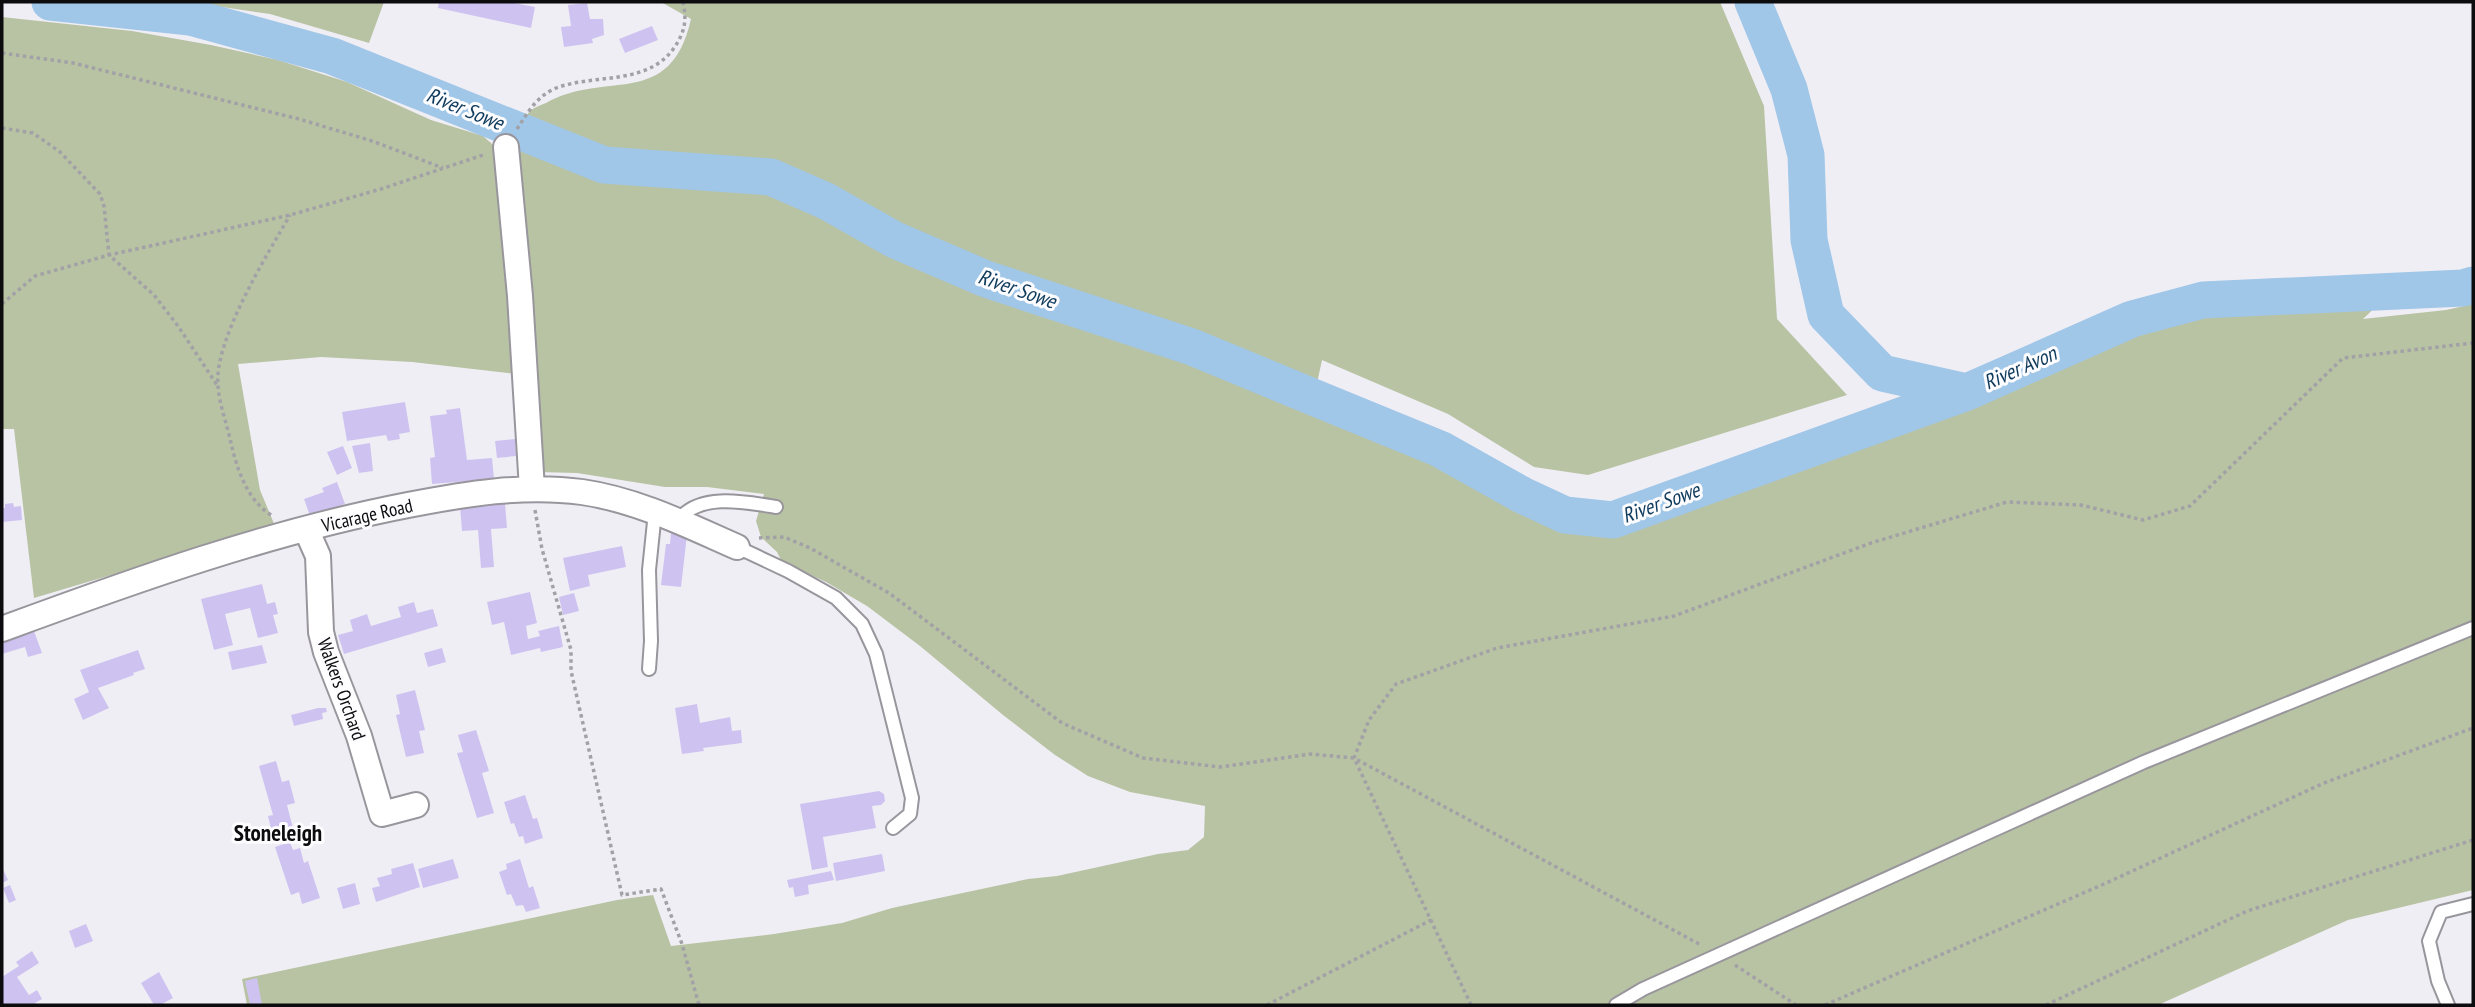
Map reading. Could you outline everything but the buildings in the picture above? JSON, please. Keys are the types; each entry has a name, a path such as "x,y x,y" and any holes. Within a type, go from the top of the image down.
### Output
{"street":[{"path":"511,139 532,489"},
{"name":"Vicarage Road","path":"2,629 202,558 367,513 465,494 532,489 593,494 655,512 737,547"},
{"name":"Walkers Orchard","path":"298,531 318,556 321,632 326,652 359,736 382,814 416,805"}],"lane":[{"path":"678,521 684,512 692,507 711,503 747,502 776,507"},
{"path":"649,669 649,570 655,512"},
{"path":"737,547 789,571 836,598 862,624 876,654 912,798 910,814 893,828"},
{"path":"1616,1005 1643,989 2144,762 2473,628"},
{"path":"2448,1005 2438,981 2429,941 2441,912 2473,904"}],"path":[{"path":"2,304 35,275 108,255 290,215 445,169 511,139 539,98 558,87 642,72 666,59 681,38 687,20 683,2"},
{"path":"2,53 73,62 299,118 372,141 445,169"},
{"path":"2,128 33,133 42,139 60,152 100,194 104,206 108,255 154,295 218,386"},
{"path":"290,215 239,310 219,363 218,386 236,464 251,496 266,512 298,531"},
{"path":"1471,1005 1354,758 1369,720 1396,684 1497,648 1674,616 1871,542 2007,502 2081,505 2143,520 2190,506 2343,358 2473,342"},
{"path":"532,489 542,550 571,650 571,671 622,895 661,888 682,944 699,1005"},
{"path":"737,547 761,537 784,537 810,548 889,593 1062,723 1143,758 1220,767 1310,754 1354,758 1719,955 1796,1005"},
{"path":"1825,1005 2104,884 2323,783 2473,728"},
{"path":"2046,1005 2247,911 2473,841"},
{"path":"1267,1005 1431,920"}],"green space":[{"path":"188,2 384,2 369,43 270,14"},
{"path":"661,2 1720,2 1764,106 1777,319 1847,395 1588,475 1534,467 1448,414 1322,360 1314,397 1440,449 1565,515 1613,520 1967,392 2132,319 2203,300 2391,292 2363,319 2446,310 2473,304 2473,890 2348,920 2158,1005 247,1005 242,979 617,900 653,895 671,946 842,923 892,908 1028,879 1057,876 1188,850 1204,837 1205,806 1130,792 1088,776 1055,755 1003,715 867,606 826,582 782,562 777,552 761,537 756,521 764,494 707,487 665,487 577,473 537,472 510,142 525,117 536,107 569,93 633,83 652,77 668,66 681,48 691,19"},
{"path":"2,17 132,31 278,60 347,82 431,120 483,136 499,150 516,374 412,362 321,357 238,364 260,490 275,526 34,598 14,429 2,429"}],"waterway":[{"name":"River Sowe","path":"50,2 190,17 332,56 604,165 771,177 826,201 895,240 986,279 1192,347 1440,449 1522,495 1565,515 1613,520 1967,392 2132,319 2203,300 2463,288 2473,285"},
{"name":"River Avon","path":"1753,2 1789,89 1806,155 1809,240 1826,315 1882,373 1967,392"}],"district":[{"name":"Stoneleigh","path":"278,833"}]}
